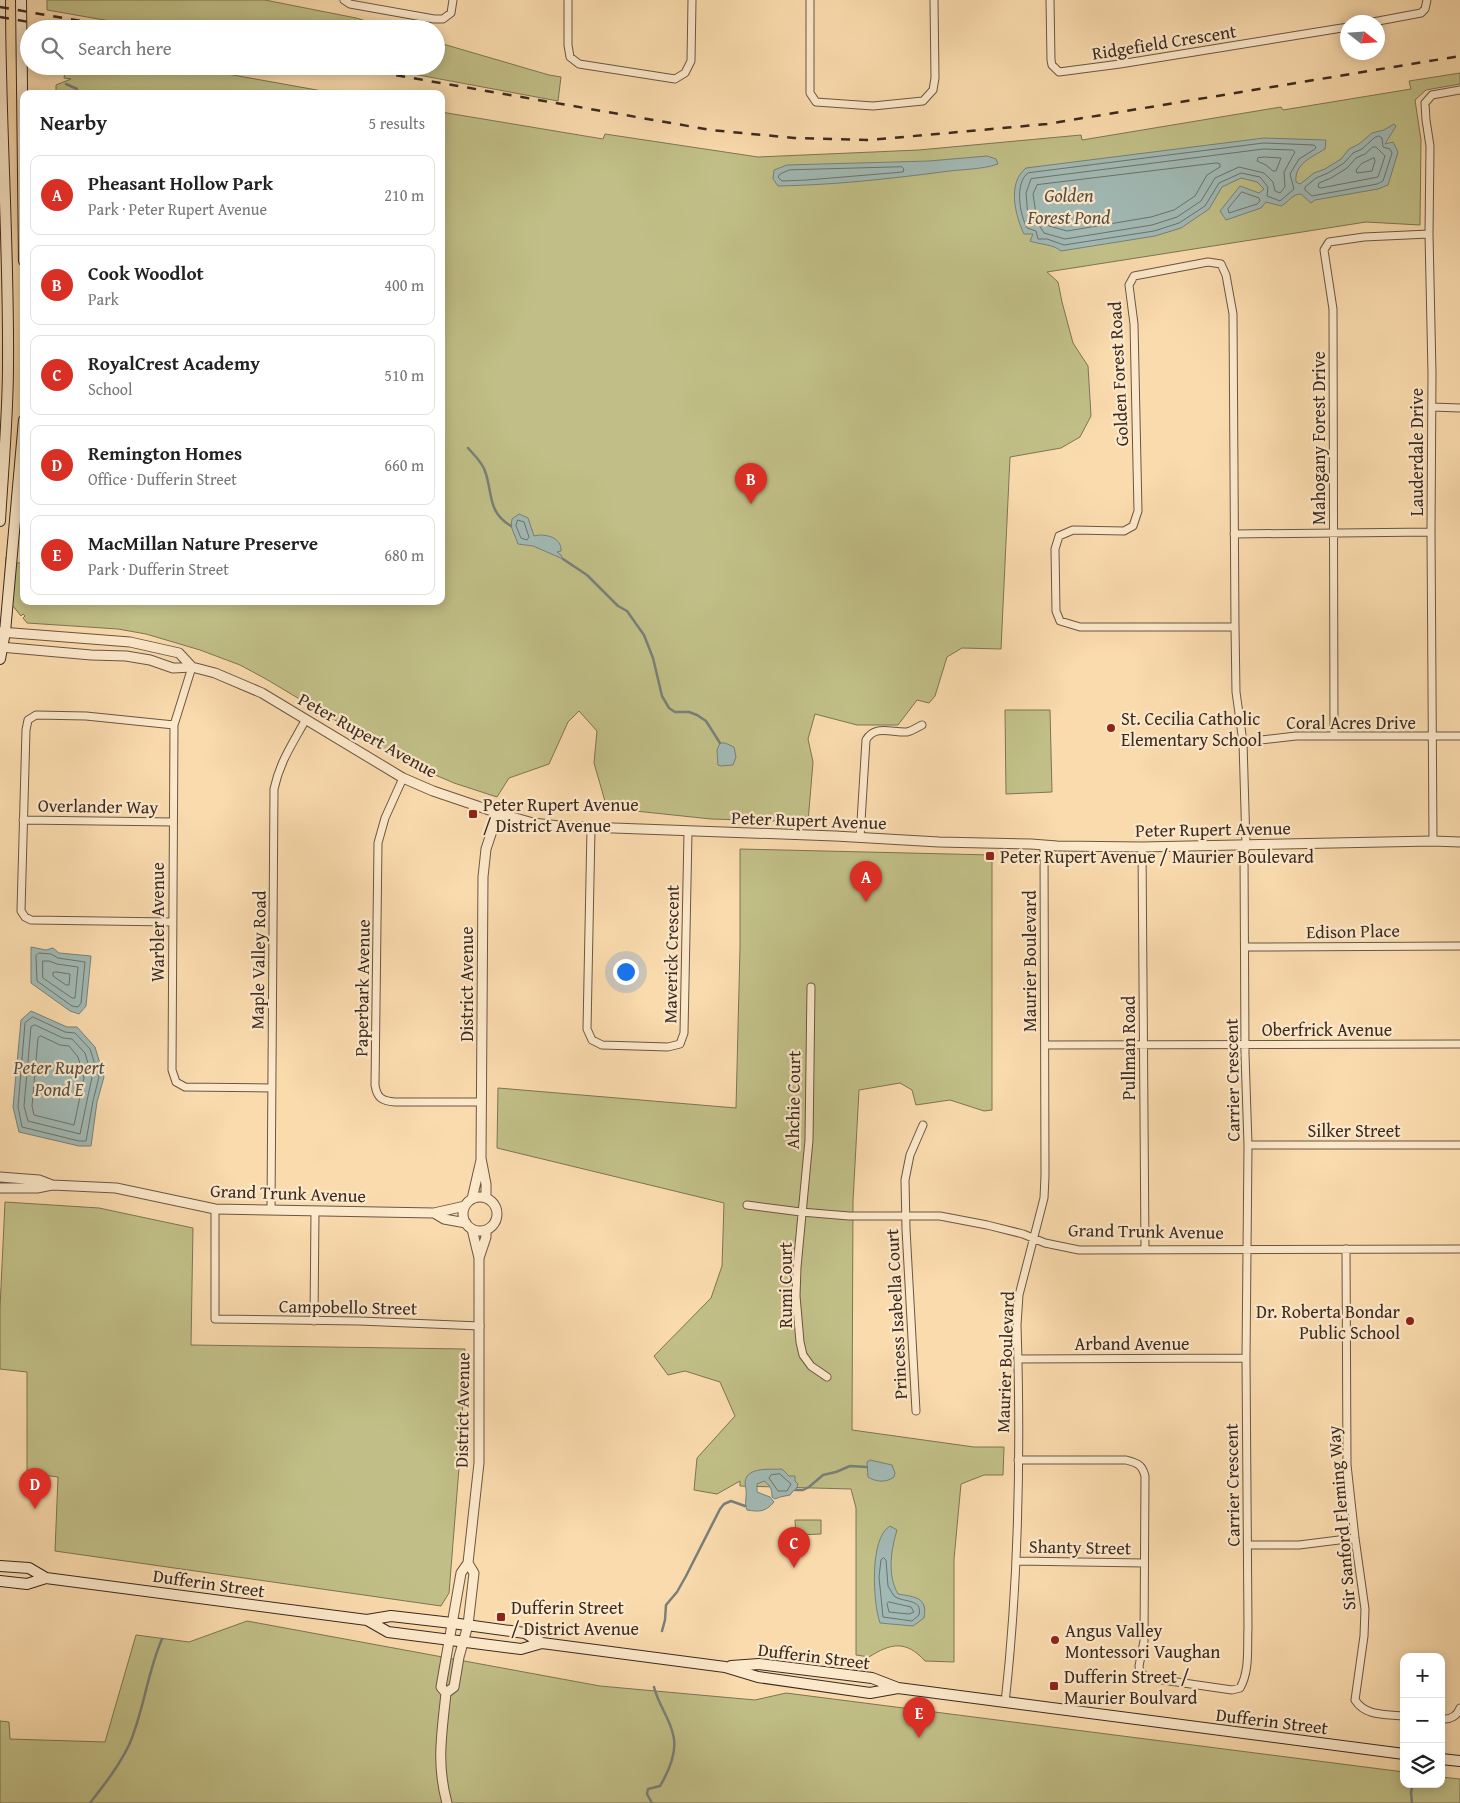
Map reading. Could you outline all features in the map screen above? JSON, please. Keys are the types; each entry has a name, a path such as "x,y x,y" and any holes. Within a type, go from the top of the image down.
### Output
{"main road":[{"path":"0,0 0,64 8,273 8,367 0,521"},
{"path":"21,0 21,20"},
{"path":"22,75 22,90"},
{"path":"0,659 20,459"},
{"name":"Dufferin Street","path":"0,1566 29,1568 46,1578 367,1620 391,1616 525,1633 542,1643"},
{"name":"Dufferin Street","path":"0,1581 27,1584 46,1578"},
{"name":"Dufferin Street","path":"367,1620 388,1632 521,1648 542,1643 725,1667 758,1677 870,1692 898,1688 1400,1753"},
{"path":"1445,1759 1460,1761"}],"street":[{"path":"344,0 350,4 434,19 443,19 451,13 453,0"},
{"path":"568,0 568,45 570,57 579,64 675,79 686,73 691,61 692,0"},
{"path":"810,0 810,84 812,98 816,102 873,106 923,101 933,90 934,0"},
{"name":"Ridgefield Crescent","path":"1050,0 1051,60 1052,65 1059,72 1130,63 1340,28"},
{"path":"1385,20 1421,13 1425,9 1428,0"},
{"name":"Lauderdale Drive","path":"1433,841 1430,146 1425,103 1432,95 1460,90"},
{"name":"Mahogany Forest Drive","path":"1334,736 1333,309 1324,250 1329,242 1364,237 1429,234"},
{"name":"Golden Forest Road","path":"1234,627 1080,627 1060,621 1056,611 1055,548 1059,536 1074,530 1124,530 1133,526 1138,512 1134,324 1129,285 1134,276 1208,262 1221,264 1226,275 1233,314 1234,627 1236,692 1242,742 1246,845"},
{"path":"1432,407 1460,408"},
{"path":"1234,534 1431,532"},
{"name":"Peter Rupert Avenue","path":"2,632 130,642 179,653 192,667"},
{"name":"Peter Rupert Avenue","path":"1,647 91,655 126,656 150,660 173,668 192,667 215,673 262,694 404,778 433,791 533,823 591,828 1044,845 1142,847 1460,842"},
{"name":"Warbler Avenue","path":"192,667 174,725 172,1070 176,1082 186,1087 272,1088"},
{"path":"172,922 31,920 25,918 21,911 26,730 28,720 36,714 86,716 174,725"},
{"name":"Maple Valley Road","path":"271,1210 274,789 278,770 288,748 306,719"},
{"path":"860,838 866,740 869,734 877,730 909,732 922,725"},
{"name":"Coral Acres Drive","path":"1242,742 1296,736 1460,736"},
{"name":"Paperbark Avenue","path":"404,778 385,818 378,843 375,1085 377,1095 384,1101 390,1102 482,1102"},
{"name":"District Avenue","path":"486,1198 482,1158 483,877 486,849 498,813"},
{"name":"Overlander Way","path":"23,820 173,822"},
{"name":"Maverick Crescent","path":"591,828 587,1030 592,1040 602,1045 668,1047 680,1044 684,1033 688,832"},
{"name":"Maurier Boulevard","path":"1005,1703 1014,1616 1016,1561 1019,1295 1044,1198 1044,845"},
{"name":"Carrier Crescent","path":"1018,1460 1126,1460 1137,1463 1143,1468 1145,1476 1144,1641 1140,1672 1148,1678 1232,1690 1240,1688 1246,1670 1248,1628 1246,1358 1248,1145 1245,1044 1246,845"},
{"name":"Pullman Road","path":"1142,847 1145,1249"},
{"name":"Edison Place","path":"1246,947 1460,946"},
{"name":"Ahchie Court","path":"801,1212 809,1140 811,987"},
{"name":"Oberfrick Avenue","path":"1044,1045 1460,1044"},
{"name":"Princess Isabella Court","path":"916,1411 905,1180 910,1155 923,1125"},
{"name":"Silker Street","path":"1248,1145 1460,1145"},
{"name":"District Avenue","path":"469,1202 482,1158"},
{"name":"Grand Trunk Avenue","path":"0,1177 38,1180 52,1185"},
{"name":"Grand Trunk Avenue","path":"0,1188 38,1188 52,1185 116,1188 215,1209 434,1213 469,1202"},
{"path":"477,1197 486,1198 494,1204 497,1212 494,1223 486,1230 476,1230 469,1226 463,1215 469,1202 477,1197"},
{"name":"Grand Trunk Avenue","path":"747,1205 849,1216 940,1216 960,1219 1033,1238 1044,1243 1079,1250 1460,1249"},
{"name":"Campobello Street","path":"215,1209 215,1319 480,1326"},
{"path":"314,1321 315,1211"},
{"name":"Rumi Court","path":"801,1212 796,1282 800,1342 803,1355 811,1366 827,1377"},
{"name":"Grand Trunk Avenue","path":"434,1213 444,1219 469,1226"},
{"name":"District Avenue","path":"468,1563 474,1573 468,1625 454,1686 446,1693 441,1687 461,1573 468,1563 479,1464 479,1258 469,1226"},
{"name":"District Avenue","path":"479,1258 486,1237 486,1230"},
{"name":"Sir Sanford Fleming Way","path":"1346,1249 1347,1465 1354,1538 1365,1609 1364,1636 1356,1700 1359,1706 1368,1712 1400,1716"},
{"name":"Arband Avenue","path":"1018,1359 1246,1358"},
{"path":"1248,1545 1299,1545 1354,1538"},
{"name":"Shanty Street","path":"1016,1561 1144,1563"},
{"path":"446,1693 440,1761 447,1803"},
{"path":"1445,1719 1452,1718 1460,1708"}],"shaded area":[{"path":"47,0 265,0 362,20 104,20 47,10"},
{"path":"445,45 561,77 558,101 418,75 445,75"},
{"path":"1460,73 1460,84 1426,90 1415,100 1421,140 1420,225 1366,222 1047,272 1058,282 1073,343 1088,366 1091,416 1080,437 1061,448 1010,457 1001,649 962,648 947,657 935,696 929,703 917,700 898,725 857,725 815,714 808,739 813,762 808,822 711,819 607,808 594,763 597,731 579,711 568,722 549,764 509,778 497,797 454,783 405,762 240,665 200,650 146,634 118,629 27,623 23,618 25,616 23,614 21,616 4,595 6,557 14,563 20,563 20,605 445,605 445,113 603,139 605,134 758,157 919,150 1081,135 1082,140 1281,107 1283,110 1411,89 1409,81"},
{"path":"64,75 233,75 317,90 56,90 56,85 71,79 64,78"},
{"path":"1005,710 1050,710 1052,792 1006,794"},
{"path":"740,849 992,855 992,1110 984,1111 950,1100 916,1105 912,1090 900,1083 859,1090 853,1201 852,1430 974,1447 1004,1447 1003,1475 984,1475 961,1484 954,1559 954,1662 925,1661 911,1650 898,1646 884,1649 869,1657 856,1655 856,1508 851,1489 740,1486 740,1481 717,1494 694,1490 697,1458 735,1416 720,1382 685,1371 668,1375 654,1356 711,1298 722,1266 724,1203 497,1148 498,1088 736,1108 740,948"},
{"path":"5,1202 99,1208 193,1228 191,1345 465,1349 461,1443 449,1593 441,1606 55,1551 58,1477 27,1473 27,1372 0,1369 0,1308"},
{"path":"795,1520 821,1520 821,1534 796,1535"},
{"path":"247,1621 600,1686 755,1700 786,1693 1400,1771 1400,1788 1445,1788 1445,1777 1460,1779 1460,1803 0,1803 0,1721 9,1722 10,1739 105,1742 136,1635 189,1642"}],"water":[{"name":"Golden Forest Pond","path":"1394,124 1396,126 1385,144 1393,142 1398,152 1388,185 1378,189 1315,200 1311,203 1301,194 1298,194 1281,206 1266,202 1261,208 1226,220 1220,211 1240,186 1259,193 1264,189 1257,182 1241,178 1222,187 1209,209 1181,228 1155,236 1061,251 1051,246 1030,241 1033,234 1024,234 1018,218 1014,200 1016,182 1026,168 1264,138 1326,140 1325,149 1310,158 1298,170 1296,182 1300,184 1314,173 1325,169 1341,159 1349,149 1359,144 1372,133 1384,130"},
{"path":"987,156 996,159 998,164 881,179 819,184 778,186 773,179 774,170 787,165 929,161"},
{"path":"519,514 528,518 534,536 552,537 559,542 561,551 557,552 563,559 533,546 518,544 511,526 512,519"},
{"path":"720,743 734,747 736,757 733,765 718,765 717,750"},
{"path":"31,947 46,950 53,948 59,953 91,956 86,1006 79,1014 70,1011 31,983"},
{"name":"Peter Rupert Pond E","path":"31,1011 67,1027 77,1027 95,1047 104,1077 97,1102 91,1146 79,1146 19,1132 13,1107 21,1020"},
{"path":"870,1460 892,1465 895,1473 894,1477 881,1481 868,1477 867,1462"},
{"path":"782,1469 789,1476 795,1476 795,1481 798,1484 796,1490 790,1495 775,1499 772,1497 771,1489 764,1481 757,1484 757,1492 770,1497 774,1502 768,1508 762,1510 747,1510 745,1482 750,1473 760,1470"},
{"path":"890,1526 897,1530 891,1562 892,1579 895,1587 898,1594 915,1597 924,1606 924,1618 913,1626 880,1623 874,1572 879,1543 883,1533"}],"waterway":[{"path":"66,84 77,90"},
{"path":"468,448 484,468 494,508 503,521 511,526"},
{"path":"563,559 587,575 618,606 627,611 644,635 653,658 662,696 669,708 675,712 689,712 706,721 720,743"},
{"path":"796,1490 803,1490 823,1475 850,1466 867,1467"},
{"path":"662,1631 666,1605 677,1592 720,1509 724,1504 731,1501 745,1506"},
{"path":"90,1803 116,1768 129,1745 162,1639"},
{"path":"652,1803 647,1794 648,1789 660,1786 669,1768 674,1748 671,1728 654,1687"},
{"path":"1412,1788 1412,1803"}],"railway":[{"path":"0,7 75,20"},
{"path":"0,17 20,20"},
{"path":"395,75 711,130 794,138 870,140 1047,124 1460,56"}],"place":[{"name":"Cook Woodlot","path":"751,504"},
{"name":"St. Cecilia Catholic Elementary School","path":"1111,728"},
{"name":"Peter Rupert Avenue / District Avenue","path":"473,814"},
{"name":"Peter Rupert Avenue / Maurier Boulevard","path":"990,856"},
{"name":"Pheasant Hollow Park","path":"866,902"},
{"name":"Dr. Roberta Bondar Public School","path":"1410,1321"},
{"name":"Remington Homes","path":"35,1509"},
{"name":"RoyalCrest Academy","path":"794,1568"},
{"name":"Dufferin Street / District Avenue","path":"501,1617"},
{"name":"Angus Valley Montessori Vaughan","path":"1055,1640"},
{"name":"Dufferin Street / Maurier Boulvard","path":"1054,1686"},
{"name":"MacMillan Nature Preserve","path":"919,1738"}]}
